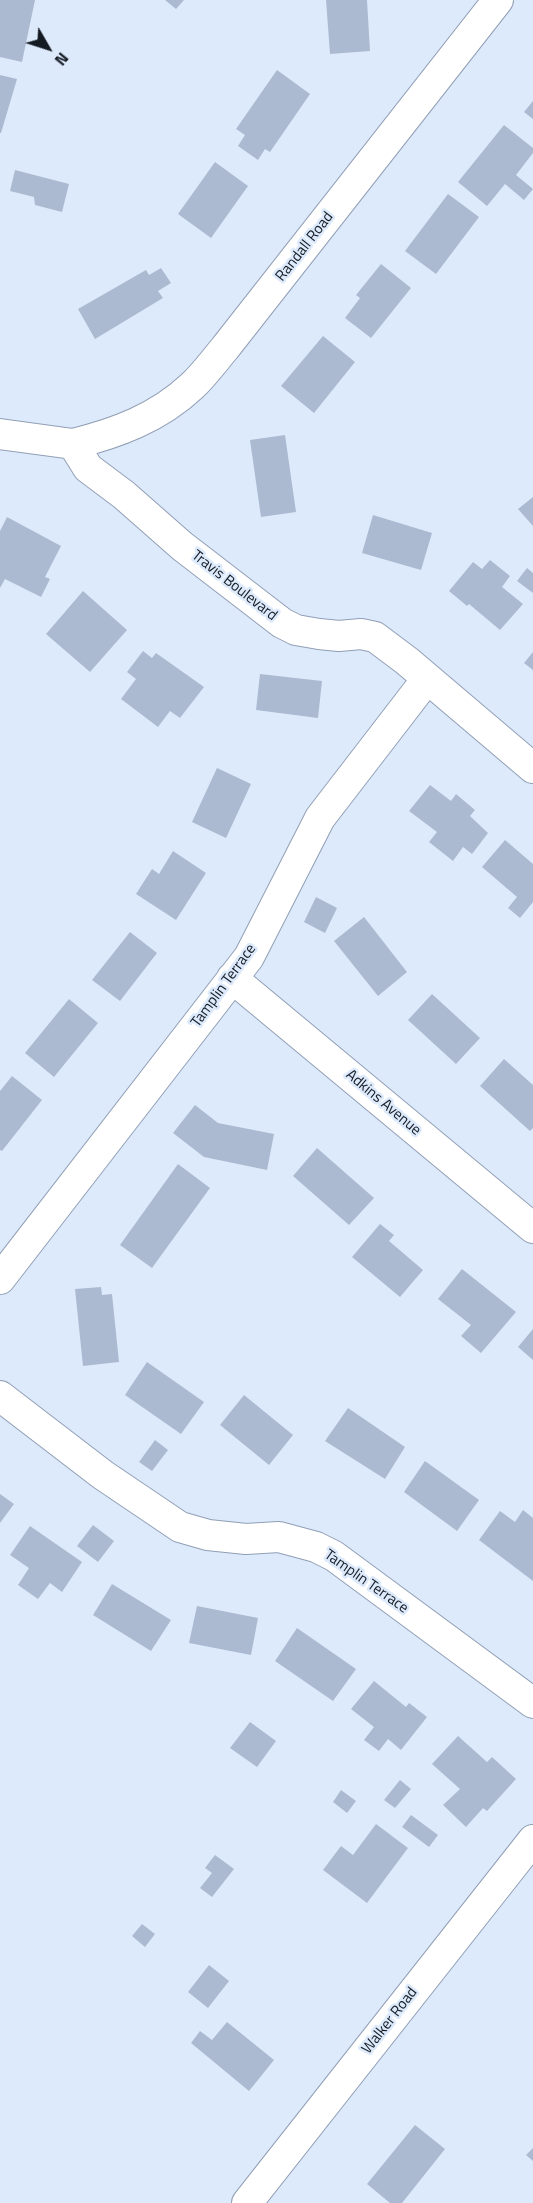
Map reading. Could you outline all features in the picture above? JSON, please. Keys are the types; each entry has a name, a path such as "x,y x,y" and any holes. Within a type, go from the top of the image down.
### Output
{"street":[{"name":"Randall Road","path":"73,444 134,426 162,410 191,387 225,348 498,0"},
{"path":"0,434 73,444"},
{"name":"Travis Boulevard","path":"73,444 88,468 124,495 182,546 282,623 296,630 319,634 339,636 361,634 375,637 407,661 533,768"},
{"name":"Tamplin Terrace","path":"0,1279 249,957 320,818 427,679"},
{"name":"Adkins Avenue","path":"232,978 533,1228"},
{"name":"Tamplin Terrace","path":"0,1396 103,1475 180,1527 208,1534 246,1539 279,1537 316,1547 334,1556 533,1703"},
{"name":"Walker Road","path":"248,2203 533,1840"}],"building":[{"path":"0,0 35,0 22,62 0,57"},
{"path":"165,0 184,0 176,9"},
{"path":"326,0 367,0 370,51 330,54"},
{"path":"277,70 310,94 270,152 265,149 258,160 238,146 245,135 236,129"},
{"path":"0,75 17,79 1,133 0,133"},
{"path":"533,101 533,119 524,112"},
{"path":"504,125 533,148 533,153 516,175 533,189 524,200 505,184 487,206 458,182"},
{"path":"215,162 248,186 211,238 178,214"},
{"path":"15,170 69,184 62,212 35,205 34,197 10,191"},
{"path":"448,194 479,217 436,274 405,251"},
{"path":"381,264 411,288 371,338 345,318 360,298 356,295"},
{"path":"161,268 171,283 158,291 163,298 95,339 78,309 146,270 149,275"},
{"path":"323,336 355,362 314,413 281,386"},
{"path":"285,435 296,512 261,517 250,440"},
{"path":"533,497 533,526 518,509"},
{"path":"373,515 432,533 421,570 362,553"},
{"path":"7,517 61,546 45,577 50,579 41,597 5,579 0,588 0,531"},
{"path":"490,560 510,576 502,587 523,604 500,630 469,604 467,606 449,591 473,562 482,569"},
{"path":"527,568 533,573 533,593 517,581"},
{"path":"83,591 127,630 90,672 46,634"},
{"path":"143,651 152,658 156,653 204,687 180,718 170,711 158,727 121,699 136,679 127,672"},
{"path":"533,652 533,670 524,663"},
{"path":"260,674 322,681 318,718 256,710"},
{"path":"217,768 251,784 226,838 192,822"},
{"path":"430,785 451,801 456,794 475,810 470,816 488,833 472,854 463,847 453,861 429,842 437,832 409,811"},
{"path":"505,840 533,864 533,902 520,918 508,908 517,897 482,867"},
{"path":"173,851 206,873 176,920 136,894 152,869 159,874"},
{"path":"316,897 337,908 325,933 304,922"},
{"path":"364,917 407,972 378,996 334,941"},
{"path":"130,932 157,953 120,1001 92,980"},
{"path":"432,994 480,1038 456,1064 408,1020"},
{"path":"69,999 98,1023 54,1077 25,1053"},
{"path":"504,1059 533,1085 533,1128 530,1131 480,1086"},
{"path":"12,1076 42,1100 2,1151 0,1150 0,1091"},
{"path":"195,1105 218,1123 274,1134 267,1170 204,1157 173,1133"},
{"path":"317,1148 374,1198 349,1225 293,1176"},
{"path":"178,1164 210,1188 152,1268 120,1245"},
{"path":"380,1224 394,1235 389,1241 423,1270 400,1297 352,1257"},
{"path":"462,1269 516,1312 481,1353 461,1336 471,1325 438,1299"},
{"path":"101,1287 102,1295 112,1294 119,1362 83,1366 75,1289"},
{"path":"533,1329 533,1360 518,1347"},
{"path":"147,1362 204,1402 181,1434 125,1395"},
{"path":"244,1395 293,1435 269,1465 220,1425"},
{"path":"348,1408 405,1447 385,1479 325,1441"},
{"path":"155,1440 168,1450 152,1471 139,1462"},
{"path":"425,1461 479,1500 457,1531 404,1492"},
{"path":"0,1494 14,1504 0,1523"},
{"path":"523,1510 533,1518 533,1581 479,1540 500,1511 515,1522"},
{"path":"93,1525 114,1541 98,1562 77,1546"},
{"path":"30,1526 82,1562 62,1592 50,1583 38,1599 18,1585 29,1568 10,1555"},
{"path":"112,1584 171,1620 151,1651 93,1615"},
{"path":"197,1606 258,1618 251,1655 189,1643"},
{"path":"297,1628 356,1669 333,1701 275,1661"},
{"path":"374,1681 406,1707 409,1703 427,1717 401,1750 388,1739 379,1751 364,1740 374,1727 351,1709"},
{"path":"250,1722 276,1741 257,1767 230,1748"},
{"path":"458,1736 487,1762 492,1757 516,1779 487,1811 483,1808 466,1827 443,1805 460,1789 432,1764"},
{"path":"400,1780 411,1789 395,1808 384,1800"},
{"path":"341,1790 356,1801 347,1813 333,1802"},
{"path":"411,1815 438,1835 429,1847 402,1827"},
{"path":"376,1824 408,1848 367,1903 323,1870 341,1846 353,1855"},
{"path":"215,1855 234,1869 212,1897 200,1888 212,1873 205,1868"},
{"path":"142,1924 155,1934 145,1947 132,1936"},
{"path":"209,1965 229,1981 208,2008 188,1992"},
{"path":"227,2022 274,2060 249,2091 191,2043 200,2031 212,2040"},
{"path":"415,2125 445,2149 402,2203 390,2203 367,2184"},
{"path":"533,2148 533,2161 526,2155"}]}
